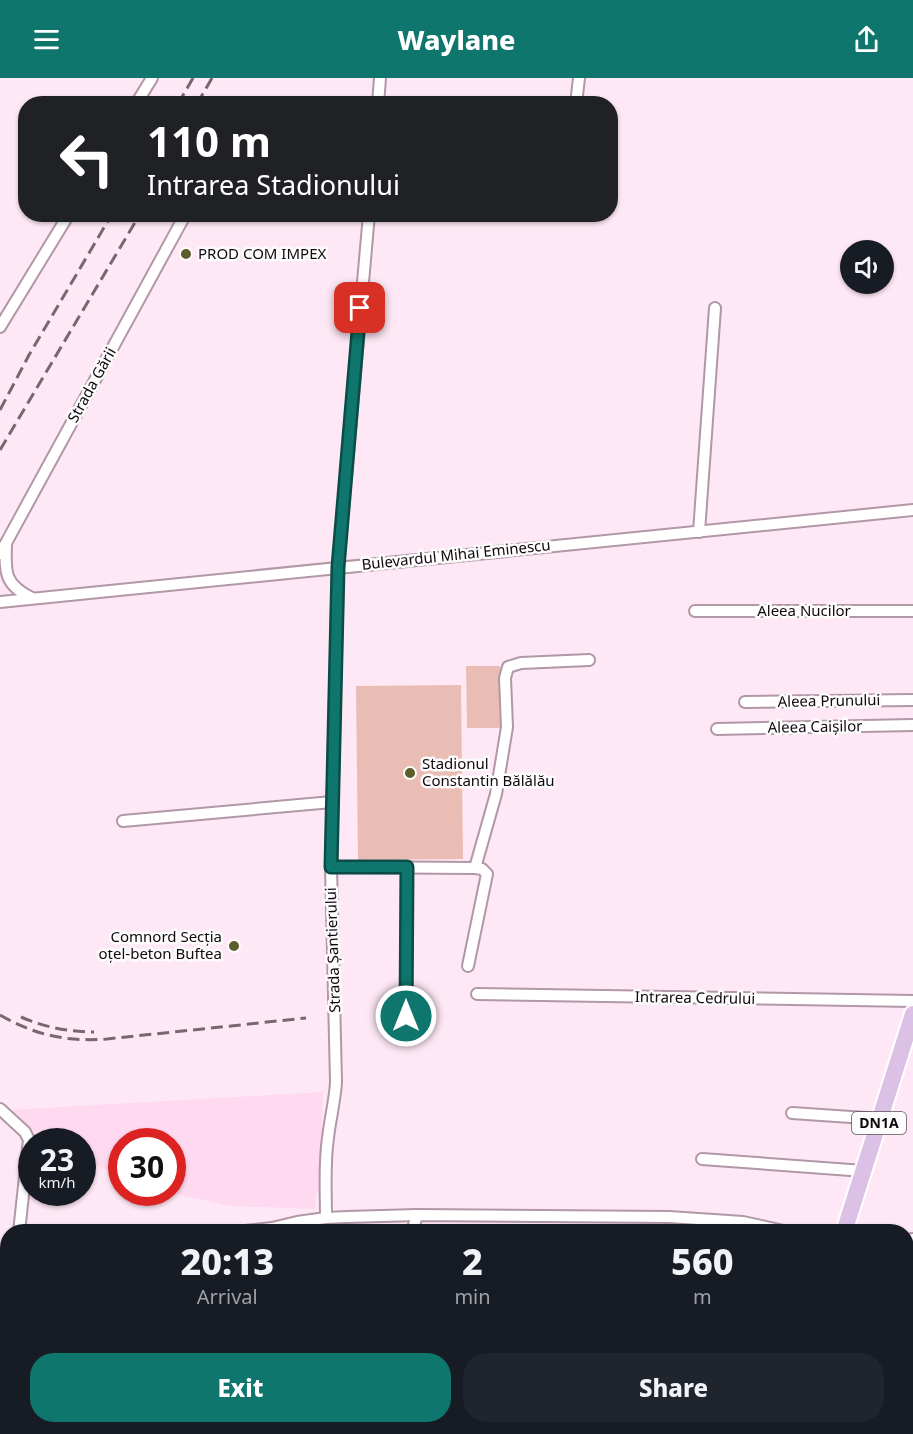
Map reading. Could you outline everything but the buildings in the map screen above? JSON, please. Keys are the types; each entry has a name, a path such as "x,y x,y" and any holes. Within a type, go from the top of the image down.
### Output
{"main road":[{"name":"DN1A","path":"847,1224 913,1014"}],"street":[{"path":"141,96 152,78"},
{"path":"379,96 380,78"},
{"path":"577,96 579,78"},
{"path":"0,327 64,222"},
{"name":"Strada Gării","path":"0,554 181,222"},
{"name":"Strada Șantierului","path":"326,1218 326,1155 336,1082 331,867 338,567 368,222"},
{"path":"699,532 715,308"},
{"name":"Bulevardul Mihai Eminescu","path":"0,602 913,510"},
{"path":"7,542 6,570 10,581 15,588 32,598"},
{"name":"Aleea Nucilor","path":"695,611 913,611"},
{"path":"475,868 496,794 507,727 505,678 508,667 521,663 589,660"},
{"name":"Aleea Prunului","path":"745,702 913,700"},
{"name":"Aleea Caișilor","path":"717,729 913,724"},
{"path":"123,821 332,802"},
{"path":"331,867 482,869 487,874 468,966"},
{"path":"406,1016 407,867"},
{"name":"Intrarea Cedrului","path":"477,994 913,1001"},
{"path":"0,1109 25,1132 29,1140 20,1224"},
{"path":"792,1113 880,1119"},
{"path":"702,1159 864,1170"},
{"path":"414,1224 417,1215"},
{"path":"289,1224 326,1218 417,1215 669,1217 752,1224"}],"shaded area":[{"path":"466,666 500,666 501,728 467,728"},
{"name":"Stadionul Constantin Bălălău","path":"461,685 463,859 358,860 356,686"},
{"path":"323,1092 320,1188 316,1195 315,1209 230,1206 186,1196 186,1128 108,1128 108,1171 96,1165 96,1128 30,1128 10,1110"}],"railway":[{"path":"183,96 193,78"},
{"path":"202,96 212,78"},
{"path":"0,410 29,355 107,222"},
{"path":"0,450 135,222"},
{"path":"0,1015 26,1028 51,1036 92,1040 306,1018"},
{"path":"21,1017 57,1028 94,1032"}],"place":[{"name":"PROD COM IMPEX","path":"186,254"},
{"name":"Stadionul Constantin Bălălău","path":"410,773"},
{"name":"Comnord Secția oțel-beton Buftea","path":"234,946"}],"route":[{"path":"360,308 338,567 331,867 407,867 406,1016"}]}
